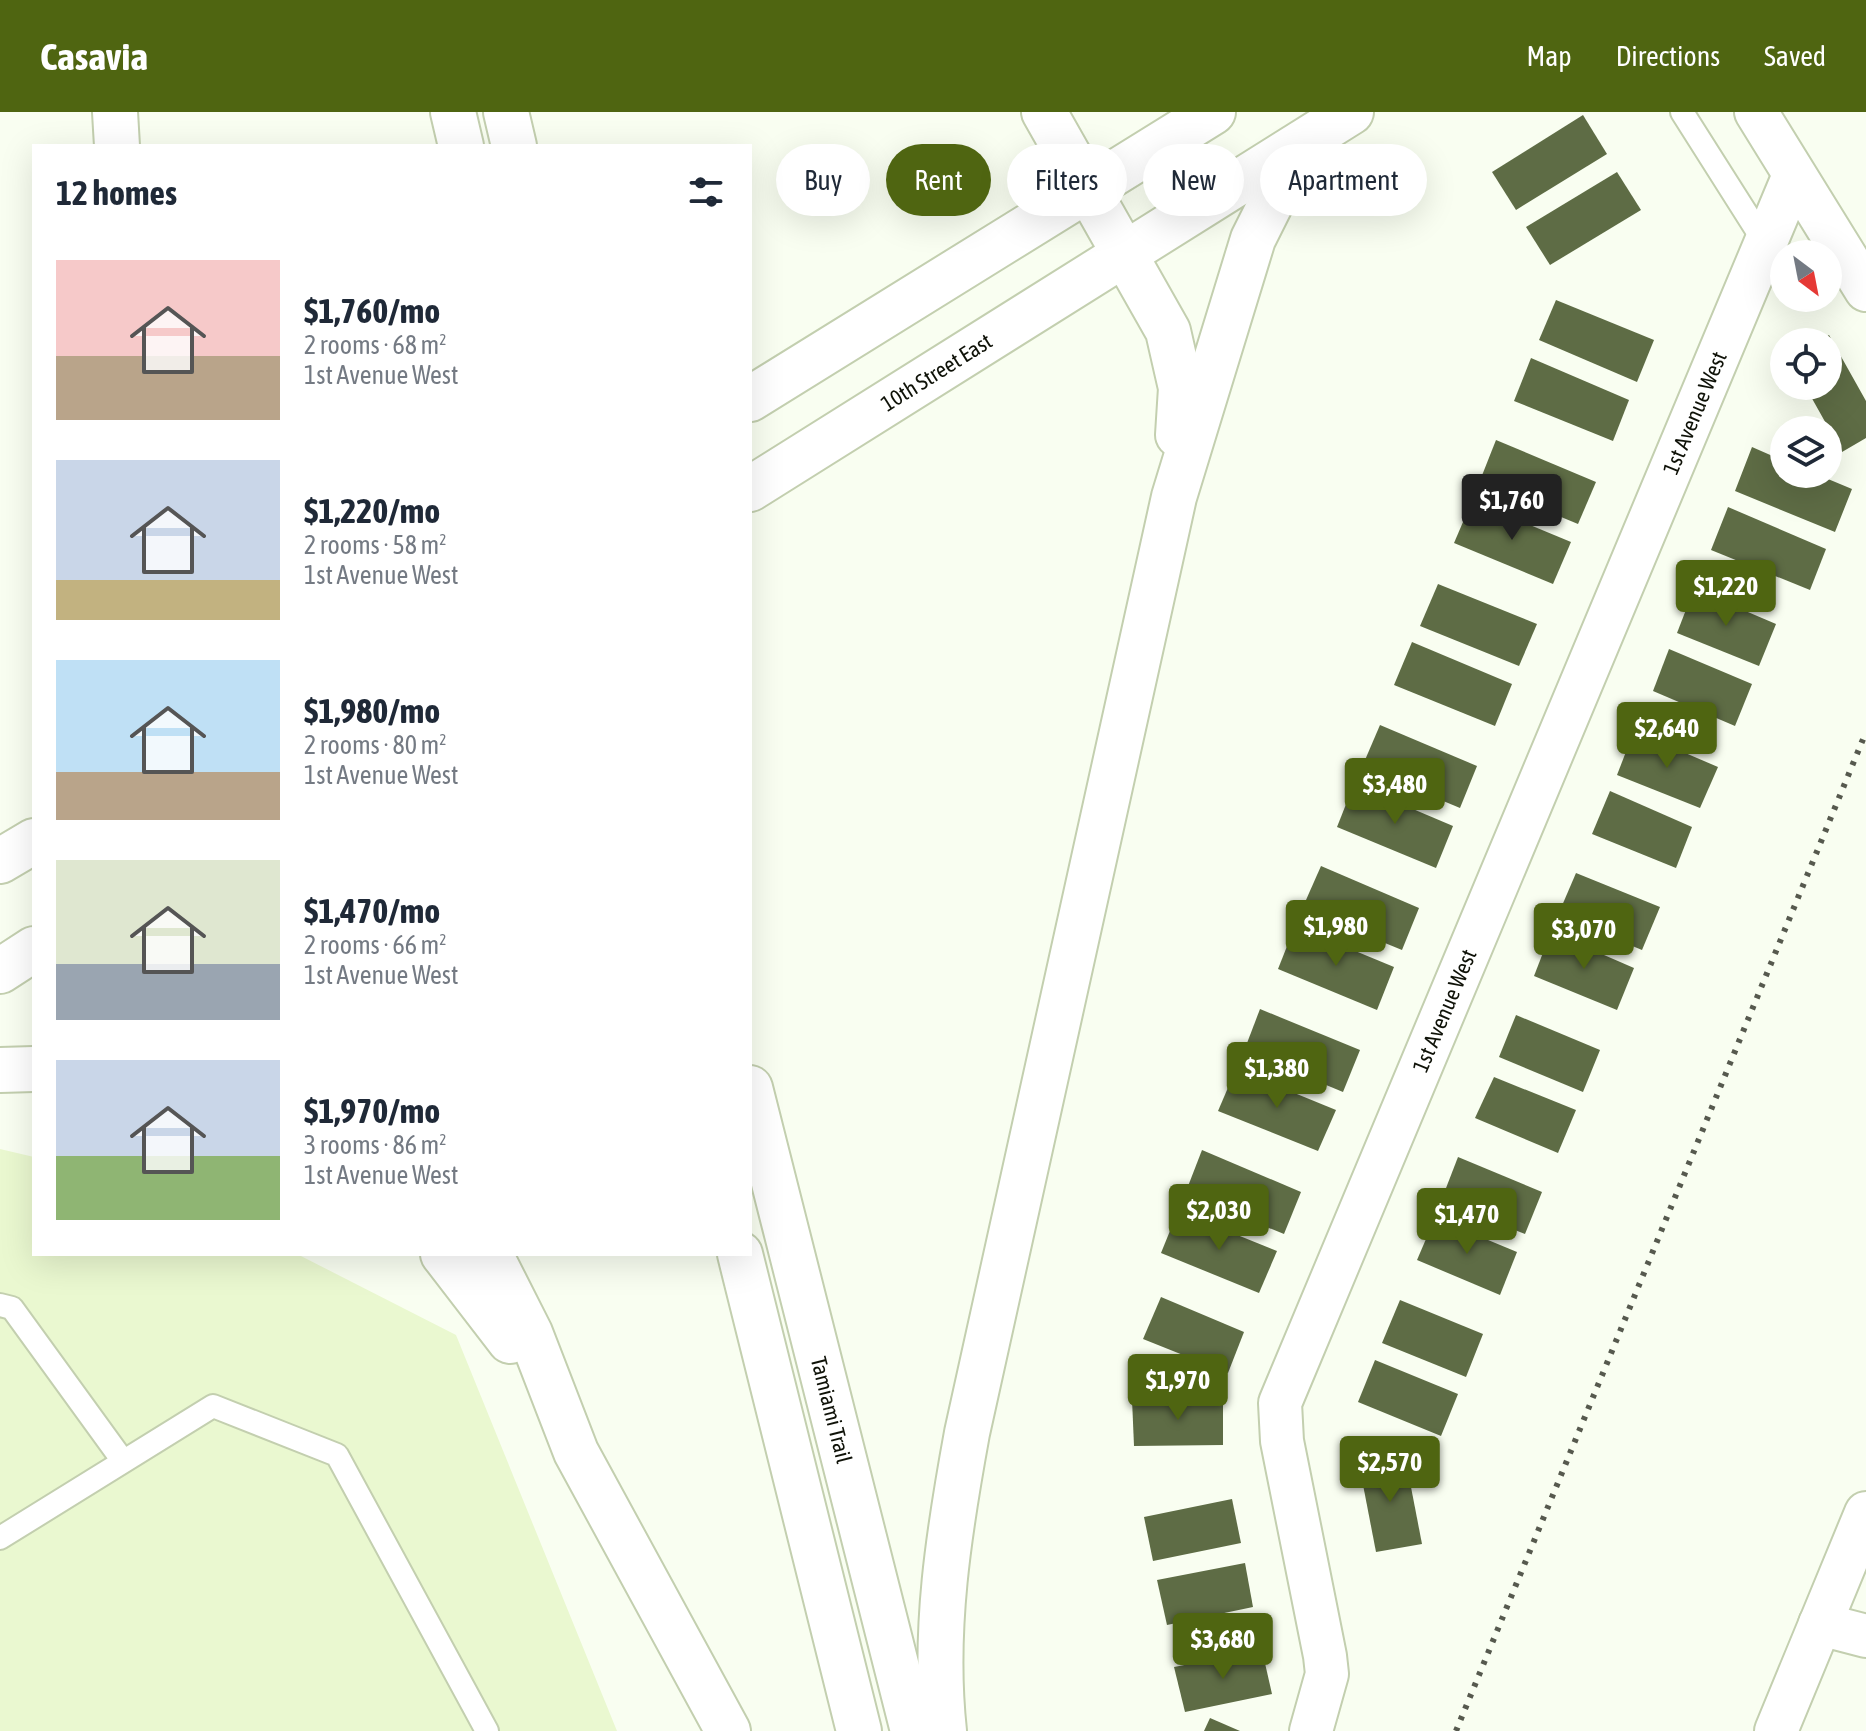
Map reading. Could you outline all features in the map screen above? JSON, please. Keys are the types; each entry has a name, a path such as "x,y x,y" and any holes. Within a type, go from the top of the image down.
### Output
{"main road":[{"path":"115,112 117,144"},
{"path":"453,112 461,144"},
{"path":"506,112 514,144"},
{"path":"1044,112 1063,144"},
{"path":"1127,165 1213,112"},
{"path":"944,1731 942,1614 948,1535 967,1433 1174,497 1253,239 1281,183 1333,124"},
{"name":"10th Street East","path":"752,488 1333,124"},
{"path":"752,398 1045,216"},
{"path":"1103,216 1168,331 1181,388 1174,497"},
{"path":"0,861 32,842"},
{"path":"0,971 32,950"},
{"path":"0,1070 32,1069"},
{"name":"Tamiami Trail","path":"752,1096 913,1731"},
{"path":"445,1256 516,1348 728,1731"},
{"path":"491,1256 530,1333 576,1452"},
{"path":"740,1256 859,1731"}],"street":[{"path":"1756,112 1866,290"},
{"name":"1st Avenue West","path":"1311,1731 1327,1674 1282,1441 1280,1403 1794,175"},
{"path":"1776,1731 1866,1513"},
{"path":"1820,1624 1866,1636"}],"lane":[{"path":"1682,112 1765,243"},
{"path":"0,1305 12,1308 123,1461"},
{"path":"0,1538 213,1406 337,1455 487,1731"}],"shaded area":[{"path":"0,1149 32,1157 32,1256 301,1256 456,1335 617,1731 0,1731"}],"building":[{"path":"1583,115 1607,154 1516,210 1492,172"},
{"path":"1617,172 1641,210 1550,265 1526,227"},
{"path":"1556,300 1654,340 1637,382 1539,340"},
{"path":"1531,358 1629,400 1613,441 1514,401"},
{"path":"1842,358 1866,401 1866,438 1842,452 1842,416 1822,416 1813,400 1842,400"},
{"path":"1496,440 1596,482 1578,524 1479,483"},
{"path":"1752,447 1770,455 1770,488 1842,488 1842,485 1852,489 1835,532 1735,491"},
{"path":"1472,501 1571,542 1553,584 1454,543"},
{"path":"1728,507 1826,549 1810,590 1711,550"},
{"path":"1438,584 1537,624 1519,666 1420,626"},
{"path":"1694,589 1776,624 1759,666 1677,633"},
{"path":"1412,642 1512,684 1495,726 1394,685"},
{"path":"1669,649 1752,684 1735,726 1653,691"},
{"path":"1380,725 1477,766 1460,808 1362,767"},
{"path":"1634,731 1718,767 1700,808 1617,775"},
{"path":"1354,784 1453,826 1436,868 1337,827"},
{"path":"1610,791 1692,827 1676,868 1592,834"},
{"path":"1321,866 1419,908 1402,950 1302,909"},
{"path":"1576,873 1660,907 1642,950 1558,915"},
{"path":"1295,926 1394,967 1377,1010 1278,969"},
{"path":"1551,932 1634,968 1617,1010 1534,976"},
{"path":"1260,1009 1360,1050 1343,1092 1244,1051"},
{"path":"1516,1015 1600,1050 1583,1092 1499,1057"},
{"path":"1236,1069 1336,1110 1318,1151 1218,1111"},
{"path":"1494,1077 1576,1110 1558,1153 1475,1118"},
{"path":"1202,1150 1301,1192 1284,1234 1185,1194"},
{"path":"1458,1157 1542,1192 1525,1234 1441,1201"},
{"path":"1178,1211 1277,1251 1259,1293 1161,1253"},
{"path":"1435,1218 1517,1252 1500,1295 1417,1260"},
{"path":"1161,1297 1244,1332 1228,1373 1143,1339"},
{"path":"1400,1300 1483,1334 1466,1377 1382,1343"},
{"path":"1375,1360 1458,1394 1441,1436 1358,1402"},
{"path":"1132,1399 1223,1400 1223,1445 1134,1446"},
{"path":"1405,1456 1422,1544 1376,1552 1359,1464"},
{"path":"1232,1499 1241,1543 1153,1561 1144,1517"},
{"path":"1245,1563 1253,1607 1167,1625 1157,1580"},
{"path":"1262,1650 1272,1694 1185,1712 1174,1667"},
{"path":"1210,1718 1240,1731 1204,1731"}],"railway":[{"path":"1456,1731 1866,732"}]}
